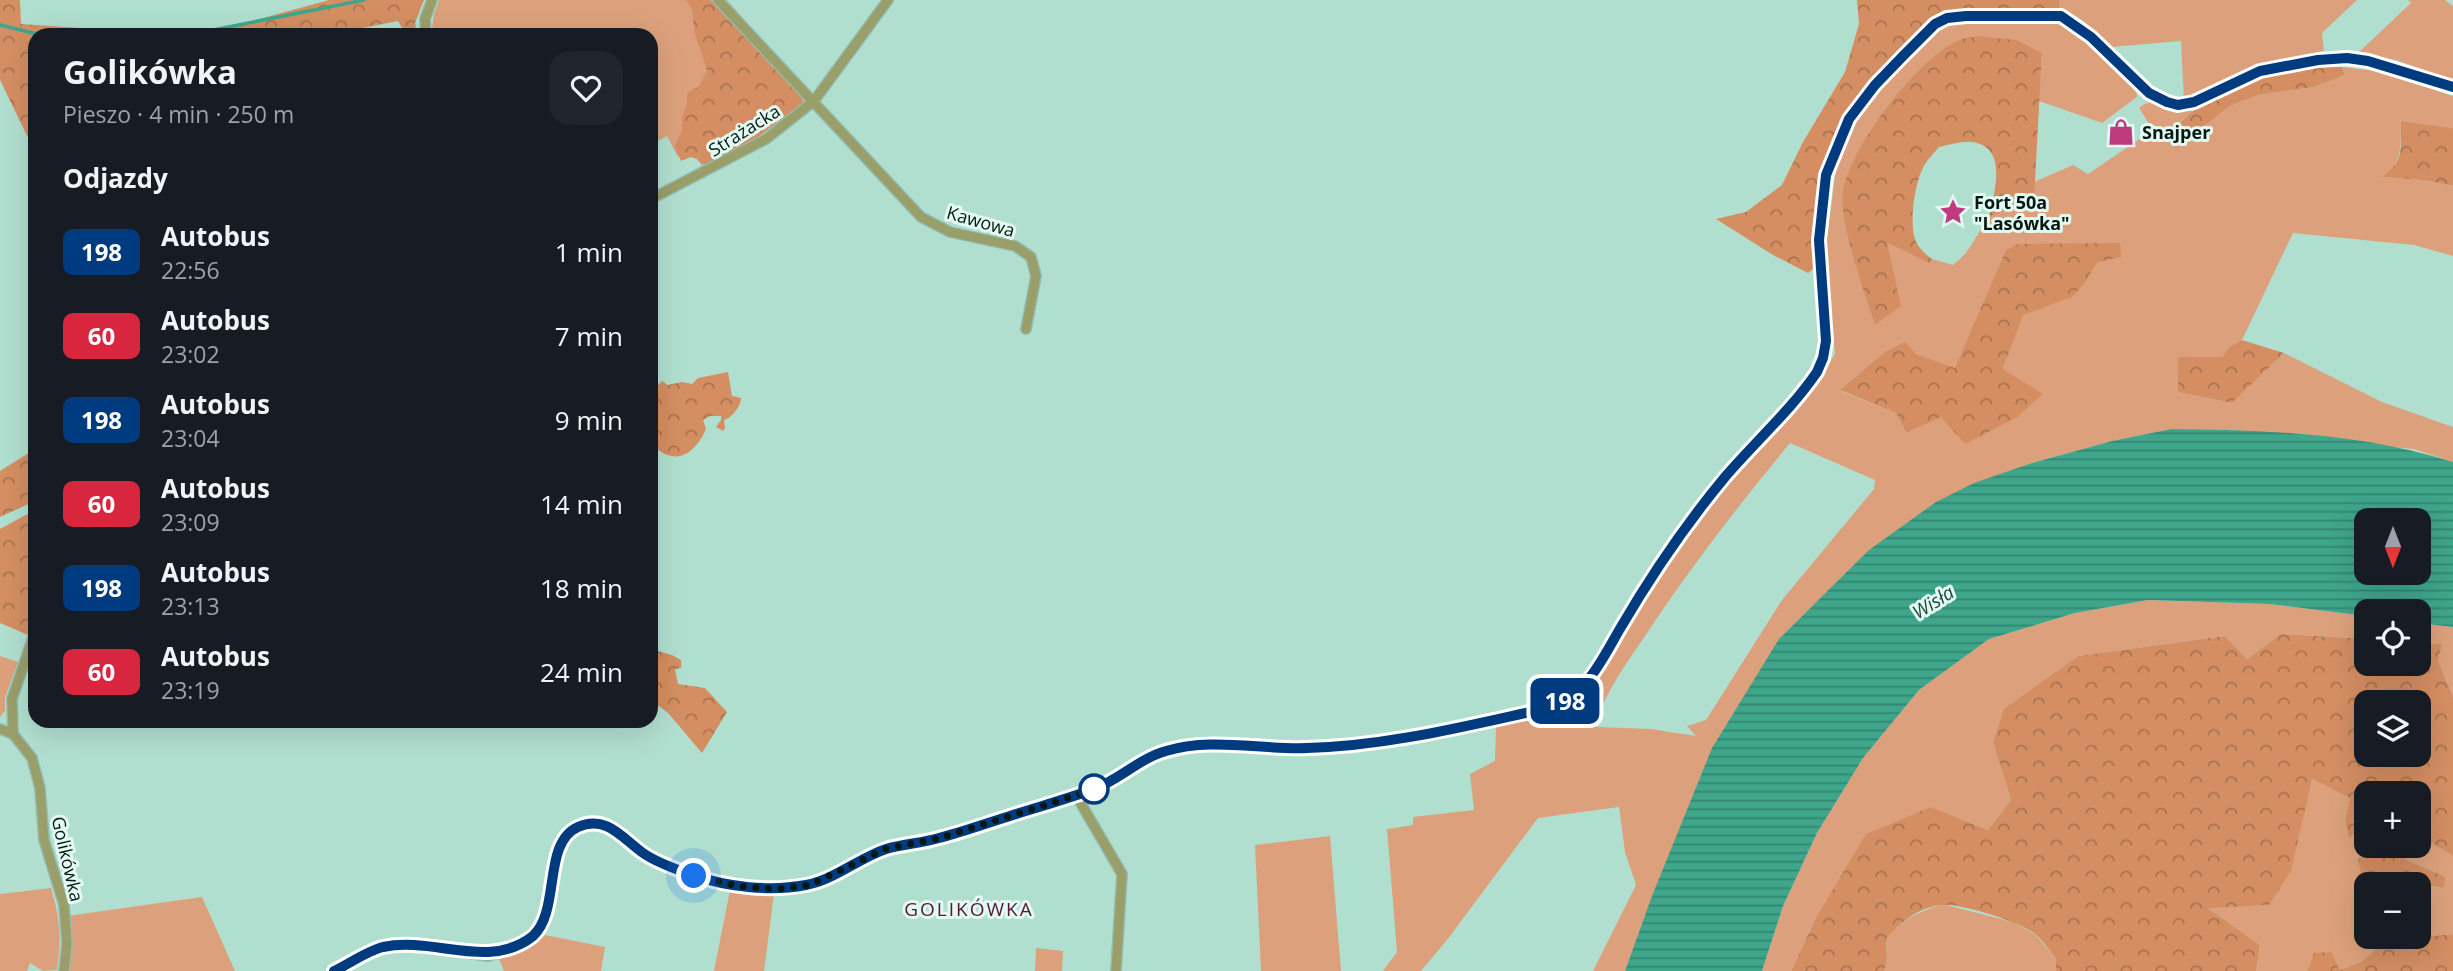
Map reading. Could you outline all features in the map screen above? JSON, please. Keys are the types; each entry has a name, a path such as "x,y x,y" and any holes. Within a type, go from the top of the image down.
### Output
{"street":[{"path":"426,28 425,19 432,0"},
{"path":"718,0 814,101"},
{"name":"Strażacka","path":"658,195 766,139 814,101 888,0"},
{"path":"334,971 381,948 412,945 488,956 513,949 535,935 547,916 558,852 567,836 578,827 600,823 618,831 643,853 694,876 738,886 776,889 810,885 885,849 940,838 1099,788 1162,751 1183,747 1245,745 1307,748 1405,738 1548,708 1569,699 1581,690 1656,568 1724,478 1817,372 1826,341 1819,240 1826,175 1849,119 1875,85 1935,24 1947,18 2061,16 2091,37 2149,93 2178,105 2194,102 2260,71 2318,60 2347,58 2368,61 2453,87"},
{"name":"Kawowa","path":"814,101 922,217 950,232 1016,246 1031,257 1036,276 1026,329"},
{"path":"0,729 13,734 12,699 28,652"},
{"name":"Golikówka","path":"13,734 33,758 40,788 44,840 64,905 67,943 64,971"},
{"path":"1076,795 1122,874 1116,971"}],"shaded area":[{"path":"439,0 727,0 811,97 747,145 705,165 698,148 678,157 667,136 658,141 658,28 432,28"},
{"path":"2060,0 2357,0 2322,33 2324,51 2253,66 2184,100 2181,41 2111,47 2081,19 2059,10"},
{"path":"2408,0 2445,0 2453,6 2453,80 2396,60 2358,53 2411,3"},
{"path":"2040,22 2064,25 2084,36 2136,88 2137,97 2102,123 2039,101 2042,53 1978,36 1887,243 1929,263 1932,259 1953,265 1966,253 1989,217 2033,199 2034,182 2073,165 2088,174 2153,130 2139,108 2148,103 2173,110 2193,111 2163,137 2176,148 2230,106 2258,95 2314,87 2345,75 2342,67 2376,71 2453,96 2453,128 2401,121 2398,159 2383,177 2423,180 2453,186 2453,256 2414,245 2293,233 2242,340 2230,346 2222,357 2178,392 2232,403 2284,353 2382,402 2453,427 2453,462 2414,449 2171,429 2112,441 2032,463 1638,937 1625,971 1593,971 1636,885 1625,852 1619,807 1538,818 1421,971 1383,971 1397,952 1387,829 1413,825 1413,817 1474,810 1470,774 1495,761 1496,726 1549,717 1557,710 1574,705 1584,698 1655,579 1723,489 1820,378 1835,354 1827,239 1836,169 1859,116 1887,82 1941,28 1953,23","holes":["2018,244 2098,262 2082,285 2067,298 2023,314 2003,369 1906,433 1896,413 1841,391 1916,354 1955,369","1790,443 1875,480 1874,489 1782,600 1706,720 1687,726 1696,736 1651,729 1597,727 1614,683 1658,616 1713,540"]},
{"path":"2148,600 2269,604 2354,615 2354,638 2281,634 2247,659 2225,636 2078,656 2004,710 1993,742 2011,800 1988,830 1931,807 1816,918 1791,971 1762,971 1783,906 1817,833 1863,758 1919,690 1989,639 2075,613"},
{"path":"2431,624 2453,627 2453,696 2438,661 2442,644 2431,643"},
{"path":"0,656 18,662 5,698 5,711 0,717"},
{"path":"2312,779 2350,798 2345,820 2349,837 2354,833 2354,858 2359,858 2358,860 2379,872 2354,872 2354,949 2376,949 2361,962 2340,970 2314,953 2307,971 2256,971 2260,945 2207,907 2269,905"},
{"path":"1330,836 1341,971 1261,971 1255,845"},
{"path":"2431,843 2453,856 2453,934 2431,936 2431,887 2442,888 2446,877 2405,858 2431,858"},
{"path":"51,888 59,929 57,970 43,971 30,963 27,971 0,971 0,894"},
{"path":"730,890 774,894 764,971 714,971"},
{"path":"202,897 235,971 69,971 67,916"},
{"path":"1942,904 2013,922 2035,934 2056,958 2056,971 1884,971 1887,961 1886,939 1911,917"},
{"path":"545,935 605,947 601,971 504,971 499,959 519,951"},
{"path":"1036,948 1063,951 1062,971 1035,971"}],"green space":[{"path":"0,0 20,0 21,24 81,28 28,28 28,138 0,80"},
{"path":"329,0 424,0 415,23 416,28 402,28 398,21 362,28 223,28"},
{"path":"686,0 710,0 800,94 803,103 747,145 702,165 691,157 681,161 675,146 682,130 687,93 699,86 707,70 694,31 693,12"},
{"path":"1857,0 2060,0 2059,10 1980,9 1951,13 1921,27 1864,90 1845,116 1818,186 1813,269 1808,273 1773,255 1716,219 1746,212 1782,185 1803,142 1845,72 1859,24"},
{"path":"1978,36 2016,40 2042,53 2034,199 1989,217 1996,184 1995,162 1991,152 1972,142 1939,147 1921,171 1913,212 1916,242 1932,259 1929,263 1887,243 1901,306 1875,325 1844,220 1843,191 1848,172 1889,104 1908,82 1945,48 1962,39"},
{"path":"2316,67 2342,67 2345,75 2314,87 2258,95 2230,106 2176,148 2163,138 2193,111 2259,78"},
{"path":"2401,121 2453,128 2453,186 2423,180 2382,177 2398,159"},
{"path":"2120,243 2121,257 2098,262 2072,297 2023,315 2003,369 2043,394 2016,418 1965,444 1941,417 1906,433 1896,413 1840,390 1885,352 1905,342 1916,354 1955,368 2006,250 2018,244"},
{"path":"2242,340 2284,353 2232,403 2178,392 2178,357 2222,357 2230,346"},
{"path":"728,372 732,396 741,398 739,405 730,417 724,420 723,431 716,427 721,416 710,416 703,420 706,429 690,451 679,456 664,454 658,450 658,385 662,381 668,385 682,382 692,384 698,378"},
{"path":"28,453 28,504 0,517 0,471"},
{"path":"28,514 28,635 0,623 0,529"},
{"path":"2281,634 2354,638 2354,676 2431,676 2431,643 2442,644 2438,661 2453,696 2453,856 2431,843 2431,781 2354,781 2354,834 2349,838 2345,820 2350,798 2312,779 2291,871 2269,905 2208,908 2260,945 2256,971 2056,971 2056,958 2034,933 2027,929 1988,914 1940,905 1917,913 1891,933 1886,939 1887,961 1884,971 1791,971 1816,918 1866,834 1931,807 1988,830 2011,800 1993,742 2004,709 2078,656 2225,636 2247,659"},
{"path":"658,651 681,660 681,668 675,669 678,684 705,688 727,712 702,753 668,713 658,705"},
{"path":"2405,858 2446,877 2443,888 2431,886 2431,872 2361,872 2358,860"},
{"path":"2453,934 2453,971 2307,971 2314,953 2331,952 2340,970 2361,962 2376,949 2431,949 2431,936"}],"water":[{"name":"Wisła","path":"2171,429 2278,432 2349,439 2419,452 2453,462 2453,627 2431,624 2431,599 2354,599 2354,615 2269,604 2148,600 2075,613 1989,639 1919,690 1863,758 1817,833 1783,906 1762,971 1625,971 1652,896 1712,748 1779,639 1869,550 1936,502 1974,483 2032,463 2112,441"}],"waterway":[{"path":"223,28 364,0"},
{"path":"0,25 28,32"}],"bus line":[{"name":"198","path":"334,971 381,948 412,945 488,956 513,949 535,935 547,916 558,852 567,836 578,827 600,823 618,831 643,853 694,876 738,886 776,889 810,885 885,849 940,838 1099,788 1162,751 1183,747 1245,745 1307,748 1405,738 1548,708 1569,699 1581,690 1656,568 1724,478 1817,372 1826,341 1819,240 1826,175 1849,119 1875,85 1935,24 1947,18 2061,16 2091,37 2149,93 2178,105 2194,102 2231,82 2260,71 2318,60 2347,58 2368,61 2453,87"}],"place":[{"name":"Snajper","path":"2121,132"},
{"name":"Fort 50a \"Lasówka\"","path":"1953,212"}],"district":[{"name":"GOLIKÓWKA","path":"969,909"}],"route":[{"path":"694,876 738,886 776,889 810,885 885,849 940,838 1099,788 1094,789"}]}
